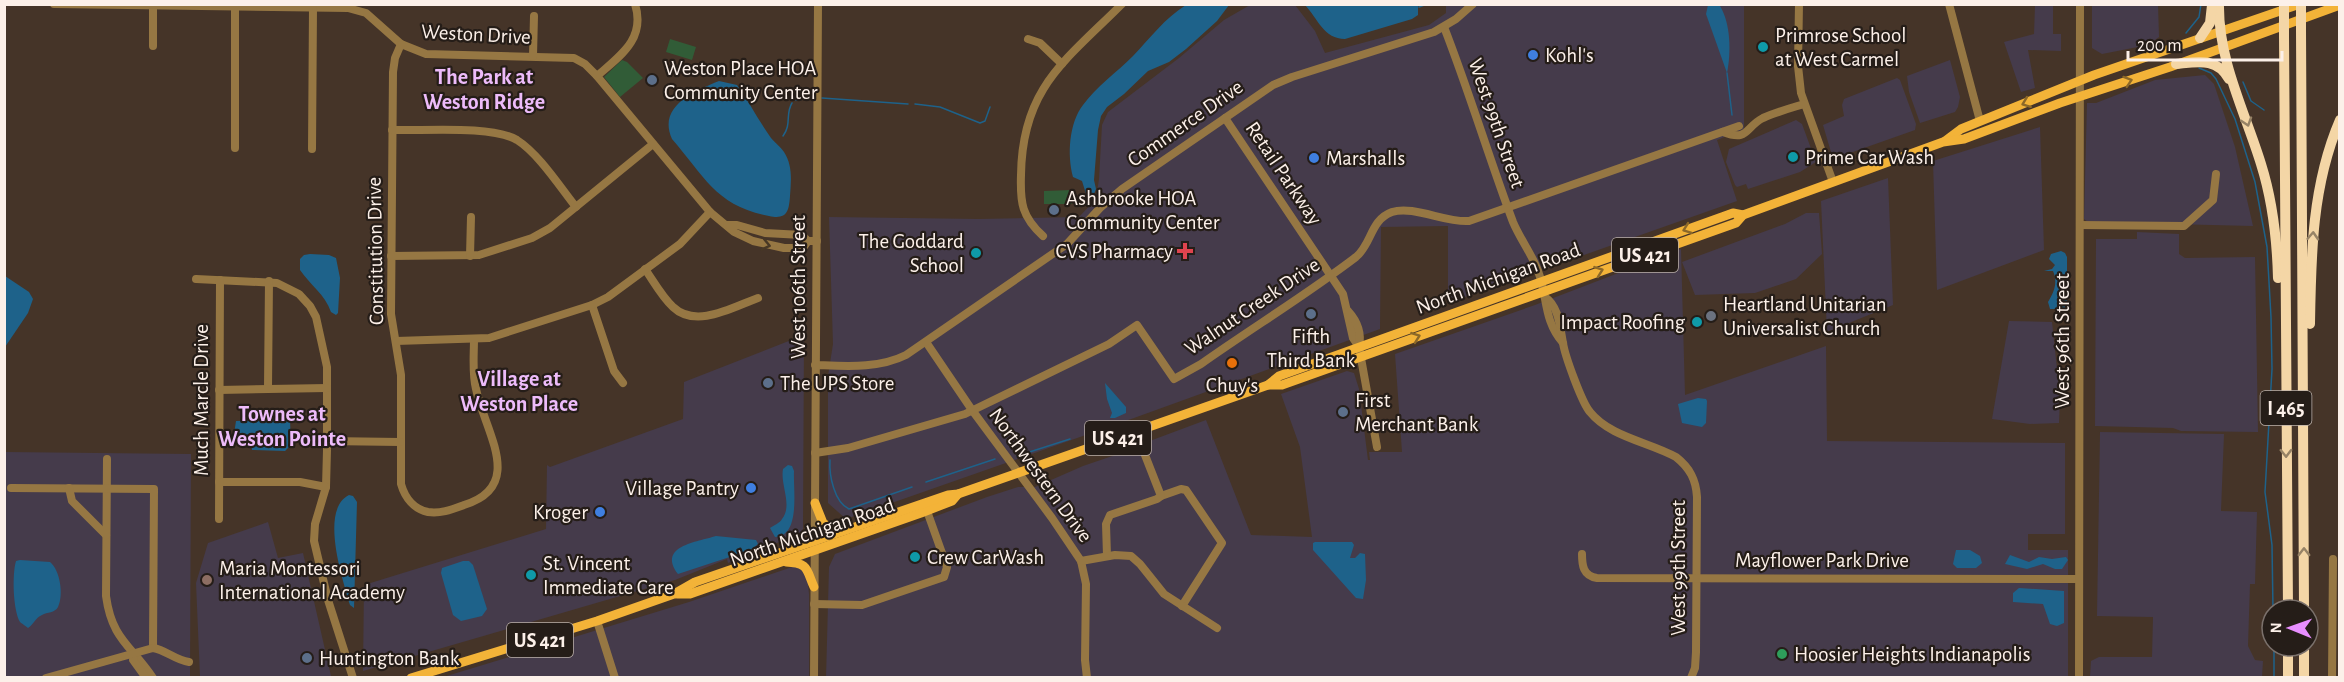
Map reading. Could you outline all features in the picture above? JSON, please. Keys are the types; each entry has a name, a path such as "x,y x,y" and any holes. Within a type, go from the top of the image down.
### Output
{"highway":[{"path":"2200,38 2210,23 2212,4"},
{"path":"2218,4 2222,46 2265,176 2274,220 2286,422"},
{"name":"I 465","path":"2284,4 2288,598"},
{"name":"I 465","path":"2300,4 2304,598"},
{"path":"2176,64 2202,62 2216,64 2225,72 2238,96"},
{"path":"2304,462 2313,222 2324,163 2340,120"},
{"path":"2288,658 2288,678"},
{"path":"2304,658 2304,678"}],"main road":[{"path":"2200,38 2300,4"},
{"name":"US 421","path":"2080,96 2340,5"},
{"name":"US 421","path":"2080,81 2200,38"},
{"name":"North Michigan Road","path":"1943,142 1961,129 2080,81"},
{"name":"North Michigan Road","path":"1360,352 1545,294 1736,223 1743,215 1943,142 1964,139 2080,96"},
{"name":"North Michigan Road","path":"675,594 690,594 781,562 849,530 948,495 958,495 1268,385 1282,385 1541,281 1733,213 1743,215"},
{"name":"North Michigan Road","path":"411,678 597,621 675,594 695,582 927,510 952,501 958,495"},
{"path":"815,503 820,519 826,525 849,530"},
{"path":"781,562 798,562 804,566 814,587"}],"street":[{"name":"Weston Drive","path":"54,4 313,8 348,6 370,15 401,44 415,51 430,54 574,58 585,64 597,76 710,212 727,225 743,237 766,246 804,248 812,241 802,235 765,233 737,225 727,225"},
{"path":"597,76 623,54 633,42 638,22 635,4"},
{"name":"West 106th Street","path":"814,678 815,365 812,241 818,4"},
{"path":"1043,236 1028,221 1022,206 1022,150 1035,101 1062,64 1122,4"},
{"name":"Commerce Drive","path":"815,365 866,366 885,363 906,355 1064,246 1115,194 1282,81 1444,27 1473,4"},
{"path":"1798,4 1798,66 1804,104 1833,182"},
{"path":"1949,4 1980,121"},
{"name":"West 96th Street","path":"2079,678 2080,4"},
{"path":"153,5 153,46"},
{"path":"235,7 235,148"},
{"path":"312,149 313,8"},
{"path":"533,56 534,16"},
{"name":"West 99th Street","path":"1444,27 1515,226 1532,257 1545,294 1551,301 1563,332 1563,343 1584,402 1596,419 1614,430 1670,454 1682,462 1691,473 1697,492 1696,662 1691,678"},
{"path":"1028,39 1040,43 1062,64"},
{"name":"Constitution Drive","path":"401,44 393,66 391,314 401,375 400,480 404,494 411,503 421,509 438,512 482,499 496,482 498,463 474,381 474,339"},
{"name":"Walnut Creek Drive","path":"1723,132 1732,136 1747,133 1764,117 1804,104"},
{"name":"Retail Parkway","path":"1225,118 1343,294 1348,311 1348,322 1360,352 1377,447"},
{"name":"Walnut Creek Drive","path":"815,453 848,448 972,410 1108,344 1137,326 1174,379 1201,364 1358,255 1377,222 1392,212 1406,211 1463,222 1739,126"},
{"path":"392,130 485,132 508,136 530,150 576,207"},
{"path":"391,256 470,256 542,234 653,144"},
{"path":"2080,225 2184,226 2214,200 2216,174"},
{"path":"396,341 495,337 592,305 608,297 680,244 710,212"},
{"path":"470,256 471,217"},
{"path":"645,269 670,305 688,316 708,315 758,298"},
{"path":"196,279 269,281 294,291 314,312 326,358 327,388 326,487 315,524 314,541 328,600 353,678"},
{"name":"Much Marcle Drive","path":"219,519 220,280"},
{"path":"268,387 269,281"},
{"path":"592,305 614,371 623,383"},
{"name":"Northwestern Drive","path":"926,342 1081,561 1086,584 1085,660 1087,678"},
{"path":"219,390 256,390 268,387 327,388"},
{"path":"1136,432 1161,496"},
{"path":"327,441 400,442"},
{"path":"107,459 106,596 108,612 117,632 133,654 139,657 153,678"},
{"path":"219,482 300,482 326,487"},
{"path":"11,488 154,489 153,648"},
{"path":"69,488 72,501 106,535"},
{"path":"1107,556 1106,524 1110,514 1181,489 1186,490 1222,543 1182,606"},
{"path":"814,604 862,605 944,577 947,567 927,510"},
{"name":"Mayflower Park Drive","path":"1582,554 1583,568 1593,577 2079,579"},
{"path":"1081,561 1107,556 1131,556 1140,564 1157,588 1217,628"},
{"path":"2332,678 2333,559"},
{"path":"597,621 615,678"},
{"path":"46,678 153,648 179,661 189,662"},
{"path":"133,654 133,660 146,678"}],"shaded area":[{"path":"1250,5 1295,5 1315,31 1325,53 1429,25 1446,13 1446,5 1744,5 1744,129 1717,140 1737,201 1448,303 1448,226 1381,227 1380,329 846,519 828,503 828,376 833,344 829,217 979,219 1079,217 1096,199 1102,125 1108,112 1179,58 1224,20"},
{"path":"2035,5 2053,5 2053,34 2061,34 2061,51 2028,50 2035,88 2021,92 2004,42 2034,34"},
{"path":"2092,5 2158,5 2159,37 2148,45 2102,54 2092,48"},
{"path":"1950,60 1960,97 1958,107 1955,112 1920,123 1909,92 1907,76"},
{"path":"2205,75 2214,84 2235,147 2253,226 2088,222 2084,219 2087,103 2096,103 2155,80"},
{"path":"1897,78 1900,80 1916,124 1915,130 1833,159 1823,125 1844,116 1842,105 1844,99"},
{"path":"1796,120 1802,124 1816,162 1800,172 1748,189 1746,184 1737,187 1726,162 1729,149"},
{"path":"2040,127 2044,250 1937,290 1933,161"},
{"path":"1888,178 1893,305 1827,332 1821,201"},
{"path":"1806,213 1819,213 1822,254 1796,279 1755,293 1695,295 1682,262 1785,224"},
{"path":"2137,232 2179,234 2179,254 2185,258 2255,257 2258,432 2181,431 2173,428 2095,426 2096,239 2137,239"},
{"path":"1681,249 1685,395 1826,346 1827,441 2065,443 2065,534 2028,534 2028,550 2068,550 2068,677 826,678 829,567 835,554 987,497 1018,487 1035,487 1083,466 1133,449 1137,453 1147,449 1147,442 1206,420 1251,535 1312,537 1300,447 1281,394 1347,371 1354,373 1359,389 1368,460 1370,460 1369,452 1402,452 1395,354 1535,305"},
{"path":"2009,321 2052,322 2060,397 2059,423 2030,424 1992,419"},
{"path":"804,335 803,529 799,534 728,563 727,559 675,580 363,671 364,585 546,529 547,465 550,467 683,419 684,382"},
{"path":"2100,432 2224,434 2221,511 2257,512 2255,584 2250,584 2248,646 2255,660 2263,661 2262,677 2090,677 2091,661 2099,657 2152,657 2153,617 2097,616"},
{"path":"5,452 191,454 190,677 5,678"},
{"path":"268,522 278,558 303,553 331,676 200,677 196,583 208,543"},
{"path":"799,566 807,575 809,677 440,678 689,602"}],"green space":[{"path":"670,39 696,47 692,60 666,52"},
{"path":"622,60 643,78 620,97 604,77"},
{"path":"1072,190 1072,204 1044,204 1044,191"}],"water":[{"path":"1186,5 1229,5 1217,21 1186,49 1169,62 1148,71 1107,107 1101,116 1098,130 1094,180 1096,189 1094,194 1087,197 1082,181 1073,177 1070,159 1070,140 1078,112 1094,92 1133,56 1164,22"},
{"path":"1305,5 1418,5 1418,15 1412,19 1345,39 1332,36 1327,32"},
{"path":"1708,5 1720,6 1724,13 1729,48 1727,73 1706,14"},
{"path":"719,81 737,85 771,138 787,157 791,185 789,206 786,213 780,217 751,211 724,197 703,177 672,139 669,127 674,109 690,95"},
{"path":"2061,251 2067,257 2067,307 2050,309 2048,302 2054,291 2055,280 2053,271 2044,271 2052,269 2055,265 2049,259 2051,254"},
{"path":"310,254 329,255 336,258 340,278 336,315 331,312 325,300 300,270 300,259"},
{"path":"5,276 29,292 33,299 28,313 5,347"},
{"path":"1105,383 1126,407 1126,413 1110,418 1112,413"},
{"path":"1698,398 1707,401 1706,423 1702,427 1682,423 1678,404"},
{"path":"282,417 290,420 291,445 285,451 252,450 250,438 237,437 234,434 236,421"},
{"path":"788,465 792,466 794,471 794,511 789,529 783,535 775,537 770,528 780,522 785,513 783,469"},
{"path":"349,495 353,496 357,502 354,608 350,605 343,579 334,530 340,503"},
{"path":"716,536 756,540 758,544 751,550 678,574 672,557 676,551 690,543"},
{"path":"1315,542 1352,542 1354,545 1350,558 1355,558 1360,553 1365,554 1366,580 1363,599 1356,598 1313,550"},
{"path":"1956,550 1970,550 1980,556 1982,563 1976,568 1957,568 1953,564"},
{"path":"2010,555 2029,562 2039,557 2052,559 2066,557 2068,560 2062,569 2043,564 2027,569 2005,564"},
{"path":"16,561 50,562 60,583 61,596 57,609 40,616 28,628 20,622 15,601 15,567"},
{"path":"469,561 473,565 487,609 482,616 461,621 453,615 441,573 442,568"},
{"path":"2019,588 2064,591 2064,623 2057,626 2050,624 2043,604 2013,602 2013,593"}],"waterway":[{"path":"1419,7 1427,4"},
{"path":"2186,33 2199,17 2201,4"},
{"path":"2199,68 2211,73 2216,79 2235,119 2255,182 2267,247 2272,369 2265,492 2272,545 2273,598"},
{"path":"1727,73 1732,115"},
{"path":"2243,82 2251,101 2264,110"},
{"path":"796,100 813,98"},
{"path":"822,98 908,104"},
{"path":"783,136 786,132 792,103"},
{"path":"915,104 940,107 980,123 985,121 990,107"},
{"path":"1017,456 1070,439"},
{"path":"926,482 995,459"},
{"path":"830,460 830,473 836,494 844,506 849,509 912,487"},
{"path":"2274,658 2274,678"}],"place":[{"name":"Primrose School at West Carmel","path":"1763,47"},
{"name":"Kohl's","path":"1533,55"},
{"name":"Weston Place HOA Community Center","path":"652,80"},
{"name":"Prime Car Wash","path":"1793,157"},
{"name":"Marshalls","path":"1314,158"},
{"name":"Ashbrooke HOA Community Center","path":"1054,210"},
{"name":"CVS Pharmacy","path":"1185,251"},
{"name":"The Goddard School","path":"976,253"},
{"name":"Fifth Third Bank","path":"1311,314"},
{"name":"Heartland Unitarian Universalist Church","path":"1711,316"},
{"name":"Impact Roofing","path":"1697,322"},
{"name":"Chuy's","path":"1232,363"},
{"name":"The UPS Store","path":"768,383"},
{"name":"First Merchant Bank","path":"1343,412"},
{"name":"Village Pantry","path":"751,488"},
{"name":"Kroger","path":"600,512"},
{"name":"Crew CarWash","path":"915,557"},
{"name":"St. Vincent Immediate Care","path":"531,575"},
{"name":"Maria Montessori International Academy","path":"207,580"},
{"name":"Hoosier Heights Indianapolis","path":"1782,654"},
{"name":"Huntington Bank","path":"307,658"}],"district":[{"name":"The Park at Weston Ridge","path":"484,88"},
{"name":"Village at Weston Place","path":"519,390"},
{"name":"Townes at Weston Pointe","path":"282,426"}]}
